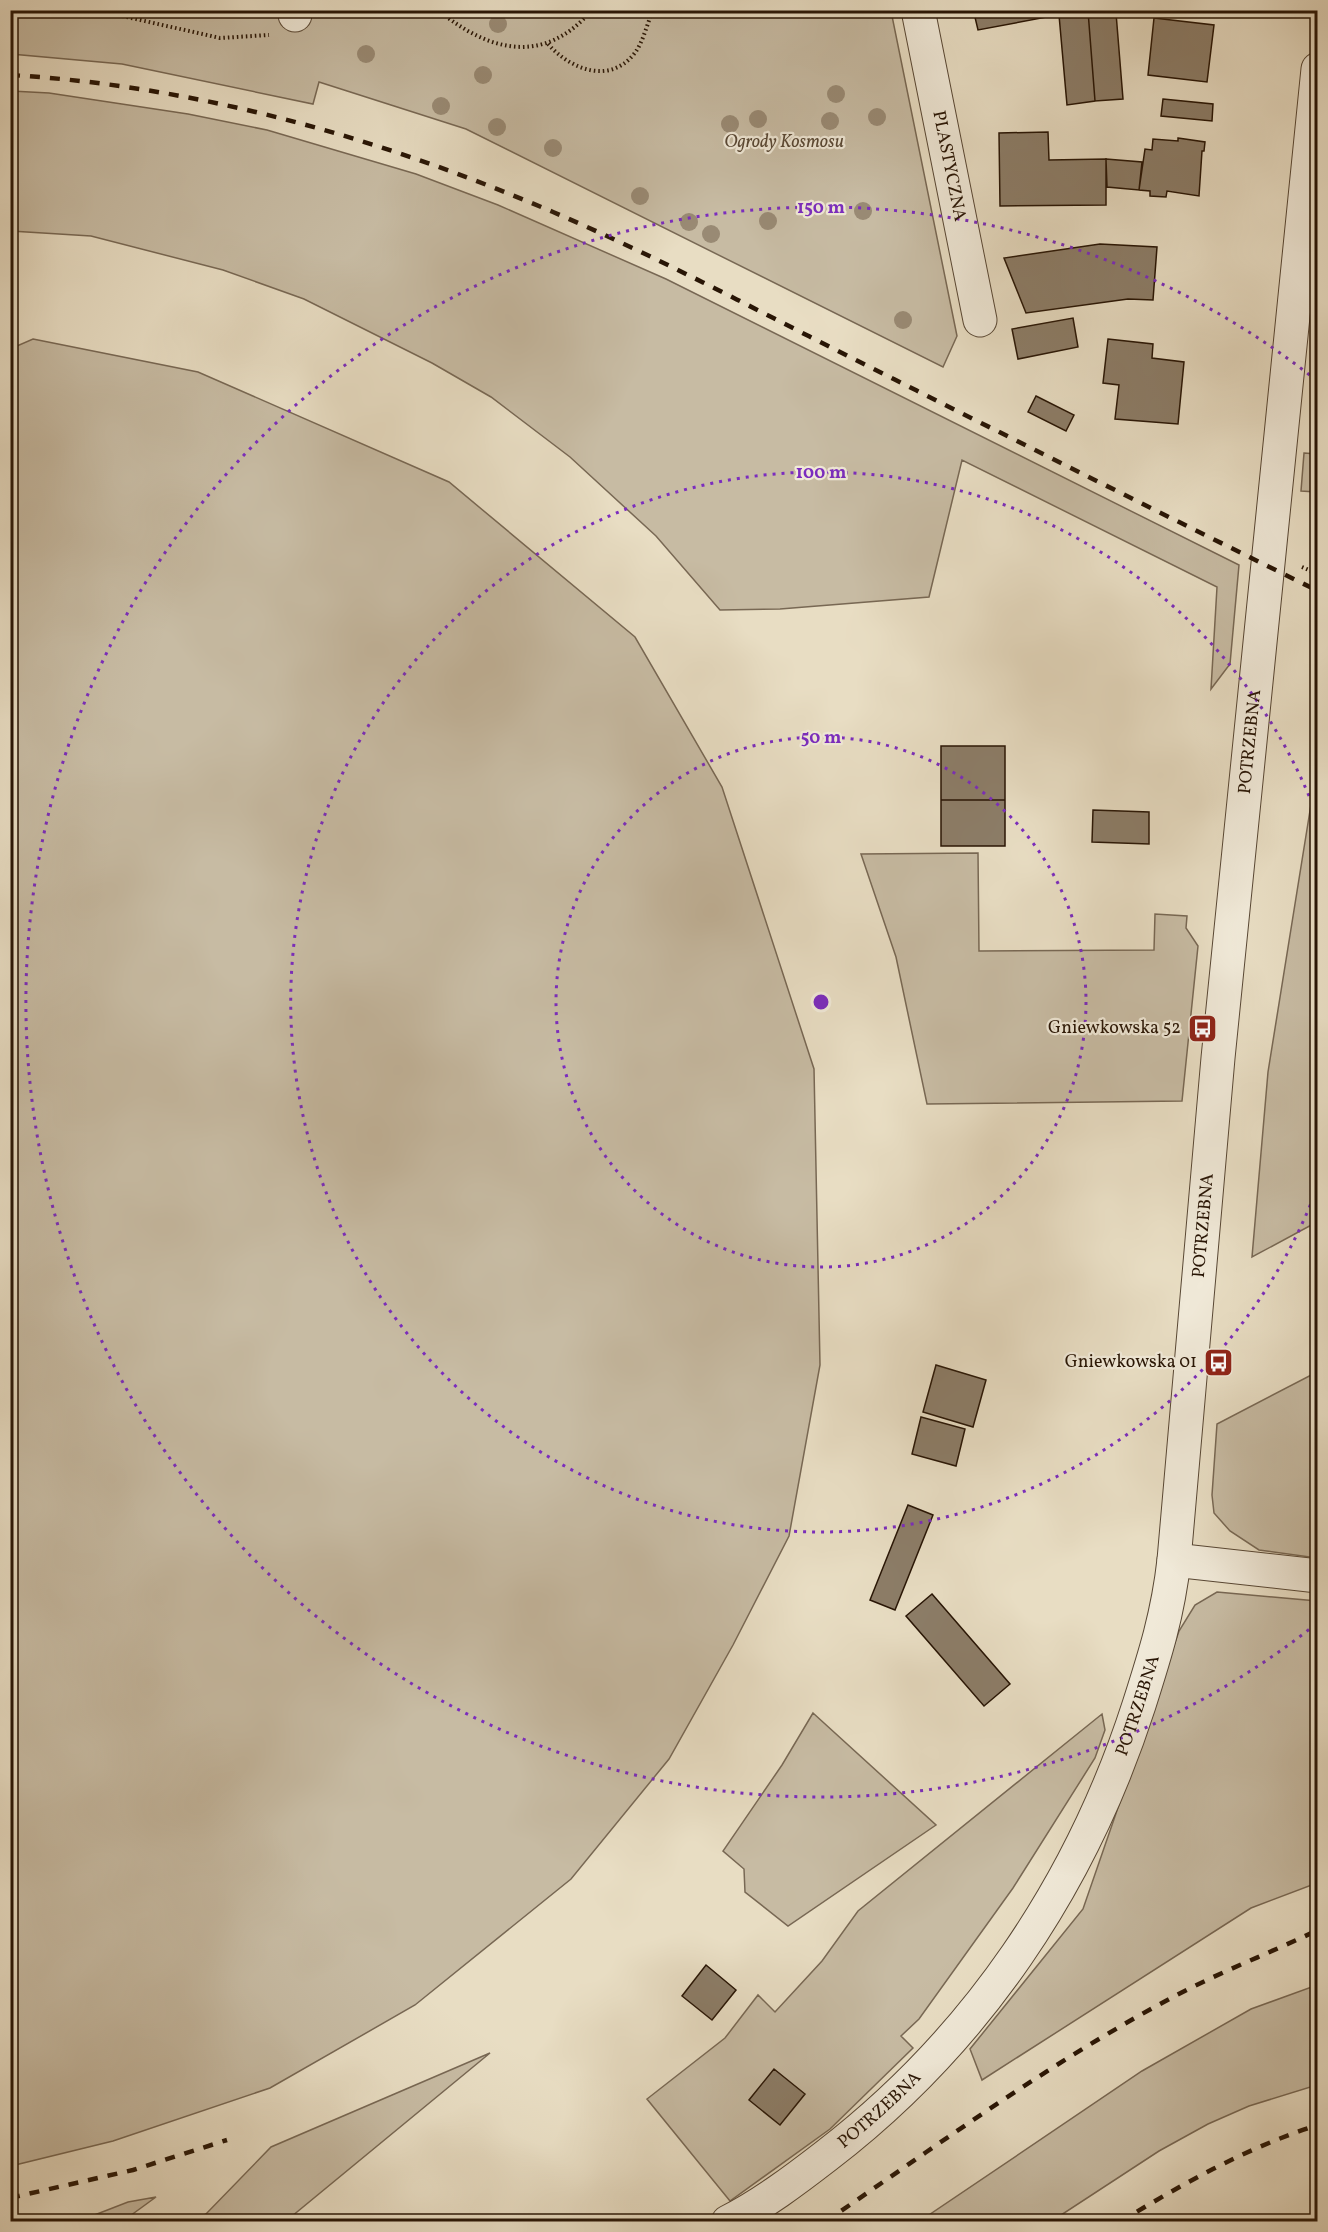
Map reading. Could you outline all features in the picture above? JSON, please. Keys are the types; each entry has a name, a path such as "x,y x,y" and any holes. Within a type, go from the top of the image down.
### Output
{"street":[{"name":"PLASTYCZNA","path":"918,10 980,320"},
{"name":"POTRZEBNA","path":"728,2222 798,2178 854,2135 910,2084 957,2034 1002,1978 1035,1930 1102,1807 1126,1747 1161,1637 1174,1560 1218,1058 1317,69"},
{"path":"1174,1560 1317,1576"}],"path":[{"path":"10,13 21,10"},
{"path":"96,10 220,38 279,33 295,13"},
{"path":"438,10 470,34 491,43 509,47 549,44 578,26 592,10"},
{"path":"549,44 560,57 583,69 598,72 613,69 626,62 635,52 653,10"}],"green space":[{"name":"Ogrody Kosmosu","path":"10,11 891,11 957,336 943,367 466,129 319,82 313,104 122,64 11,54"},
{"path":"11,91 49,93 188,114 267,130 416,174 498,205 666,279 1239,565 1230,664 1211,689 1217,587 962,460 929,597 780,609 720,610 656,536 570,457 491,397 432,363 304,299 223,270 91,236 11,231"},
{"path":"33,339 198,372 449,482 635,637 722,787 814,1069 820,1365 789,1536 733,1645 669,1759 571,1879 415,2005 270,2088 113,2141 11,2166 10,349"},
{"path":"1304,453 1317,454 1316,492 1301,491"},
{"path":"1317,767 1317,1222 1252,1257 1268,1072"},
{"path":"978,853 979,951 1154,950 1155,914 1187,916 1186,928 1198,946 1182,1101 927,1104 896,957 861,854"},
{"path":"1317,1372 1317,1558 1259,1550 1230,1531 1214,1513 1212,1495 1217,1424"},
{"path":"1217,1592 1317,1601 1317,1883 1251,1908 982,2080 970,2049 1083,1909 1179,1631 1195,1605"},
{"path":"813,1713 936,1825 788,1926 745,1892 744,1869 723,1851 782,1765"},
{"path":"1102,1714 1105,1730 1095,1758 1013,1888 919,2019 901,2036 913,2048 830,2129 730,2201 647,2099 725,2038 758,1995 775,2012 822,1961 858,1911"},
{"path":"1317,1985 1317,2085 1249,2106 1208,2124 1159,2151 1052,2221 920,2221 1142,2071 1251,2009"},
{"path":"490,2053 286,2221 193,2221 206,2214 271,2147"},
{"path":"156,2197 123,2221 79,2221 128,2202"}],"building":[{"path":"986,10 1046,10 1047,17 978,30 974,13"},
{"path":"1088,11 1116,13 1123,99 1095,101"},
{"path":"1088,11 1095,101 1067,105 1059,15"},
{"path":"1154,18 1214,25 1207,82 1148,75"},
{"path":"1163,99 1213,104 1212,121 1161,116"},
{"path":"1048,132 1049,160 1106,159 1106,205 1000,206 999,133"},
{"path":"1178,138 1205,142 1204,151 1202,151 1199,196 1167,191 1166,197 1150,196 1150,191 1139,190 1145,149 1152,150 1153,139 1178,141"},
{"path":"1106,159 1142,162 1139,190 1107,187"},
{"path":"1100,244 1157,247 1153,300 1128,299 1026,313 1004,258"},
{"path":"1073,318 1078,347 1018,359 1012,329"},
{"path":"1108,339 1153,344 1152,358 1184,362 1178,424 1115,419 1119,385 1103,383"},
{"path":"1036,396 1074,415 1066,431 1028,412"},
{"path":"941,746 1005,746 1005,800 941,800"},
{"path":"941,800 1005,800 1005,846 941,846"},
{"path":"1093,810 1149,812 1149,844 1092,842"},
{"path":"936,1365 986,1380 973,1427 923,1412"},
{"path":"921,1417 965,1429 956,1466 912,1454"},
{"path":"908,1505 933,1515 895,1610 870,1600"},
{"path":"932,1594 1010,1684 984,1706 906,1616"},
{"path":"706,1965 736,1990 712,2020 682,1996"},
{"path":"774,2069 805,2094 780,2125 749,2100"}],"railway":[{"path":"10,75 80,81 219,104 355,139 488,185 590,228 662,262 1318,591"},
{"path":"825,2222 1039,2076 1128,2022 1191,1988 1318,1930"},
{"path":"1120,2222 1216,2167 1266,2144 1318,2125"},
{"path":"10,2198 133,2170 227,2140"}],"place":[{"name":"Gniewkowska 52","path":"1202,1028"},
{"name":"Gniewkowska 01","path":"1218,1362"}]}
